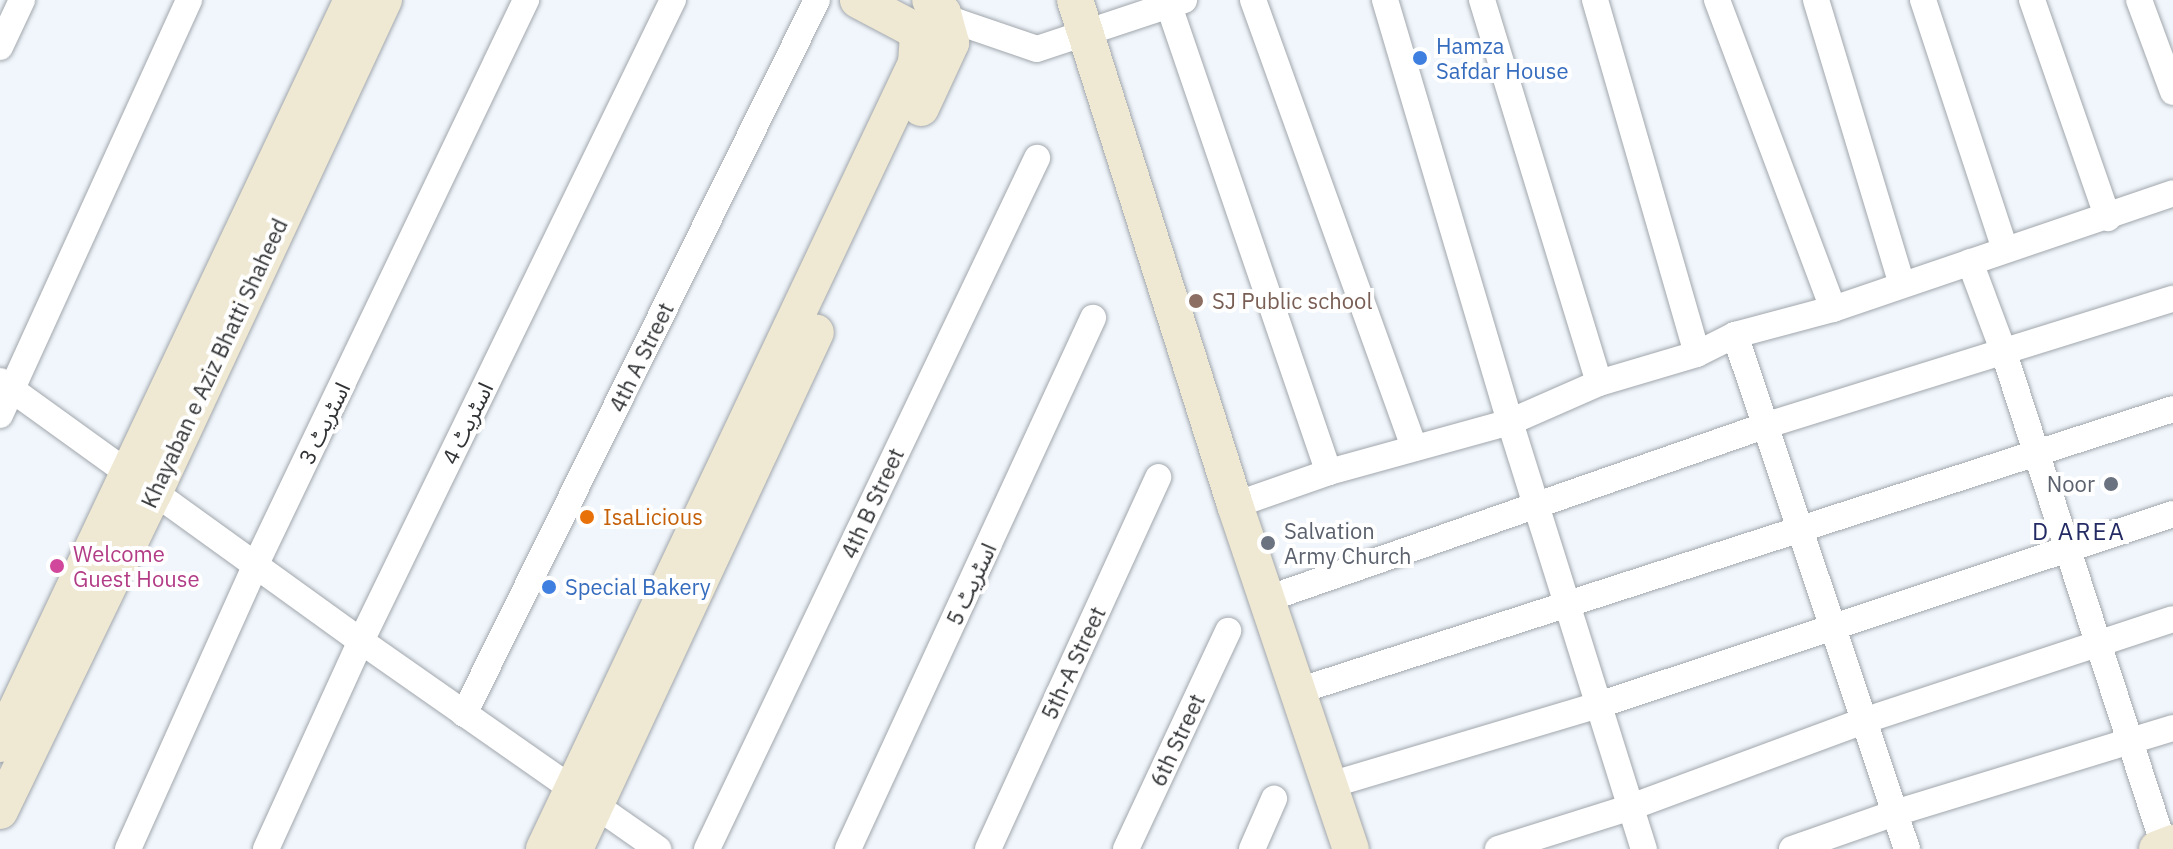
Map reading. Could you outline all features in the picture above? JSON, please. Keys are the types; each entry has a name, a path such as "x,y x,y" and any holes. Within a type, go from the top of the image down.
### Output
{"street":[{"path":"0,47 22,0"},
{"path":"0,415 6,385 189,0"},
{"name":"Khayaban e Aziz Bhatti Shaheed","path":"0,811 352,0"},
{"name":"Khayaban e Aziz Bhatti Shaheed","path":"0,744 142,484 384,0"},
{"name":"اسٹریٹ 3","path":"128,849 255,566 526,0"},
{"name":"اسٹریٹ 4","path":"266,849 361,641 673,0"},
{"name":"4th A Street","path":"464,714 817,0"},
{"path":"858,0 911,28 958,22 1037,49 1174,2 1329,472"},
{"path":"1075,0 1235,505 1351,849"},
{"path":"1253,0 1414,447"},
{"path":"1385,0 1510,422 1644,849"},
{"path":"1482,0 1599,383"},
{"path":"1595,0 1697,354"},
{"path":"1717,0 1833,309"},
{"path":"1816,0 1902,284"},
{"path":"1923,0 2005,249"},
{"path":"2032,0 2108,218"},
{"path":"2139,0 2173,92"},
{"path":"544,849 584,797 936,26"},
{"name":"4th B Street","path":"707,849 1037,158"},
{"path":"1235,505 1329,472 1510,422 1599,383 1697,354 1735,335 1833,309 2005,249 2108,218 2173,193"},
{"path":"1970,262 2004,353 2165,846"},
{"path":"1267,599 1764,426 2173,299"},
{"name":"اسٹریٹ 5","path":"848,849 1093,318"},
{"path":"1735,335 1907,849"},
{"path":"6,385 255,566 658,849"},
{"path":"1298,691 1799,528 2037,456 2173,409"},
{"name":"5th-A Street","path":"988,849 1158,477"},
{"path":"1330,785 1599,705 2173,514"},
{"path":"1498,849 1631,807 1863,721 2173,619"},
{"name":"6th Street","path":"1126,849 1228,631"},
{"path":"1792,849 1895,813 2173,728"},
{"path":"575,849 584,797"},
{"path":"1252,849 1274,799"}],"place":[{"name":"Hamza Safdar House","path":"1420,58"},
{"name":"SJ Public school","path":"1196,301"},
{"name":"Noor","path":"2111,484"},
{"name":"IsaLicious","path":"587,517"},
{"name":"Salvation Army Church","path":"1268,543"},
{"name":"Welcome Guest House","path":"57,566"},
{"name":"Special Bakery","path":"549,587"}],"district":[{"name":"D AREA","path":"2079,532"}]}
